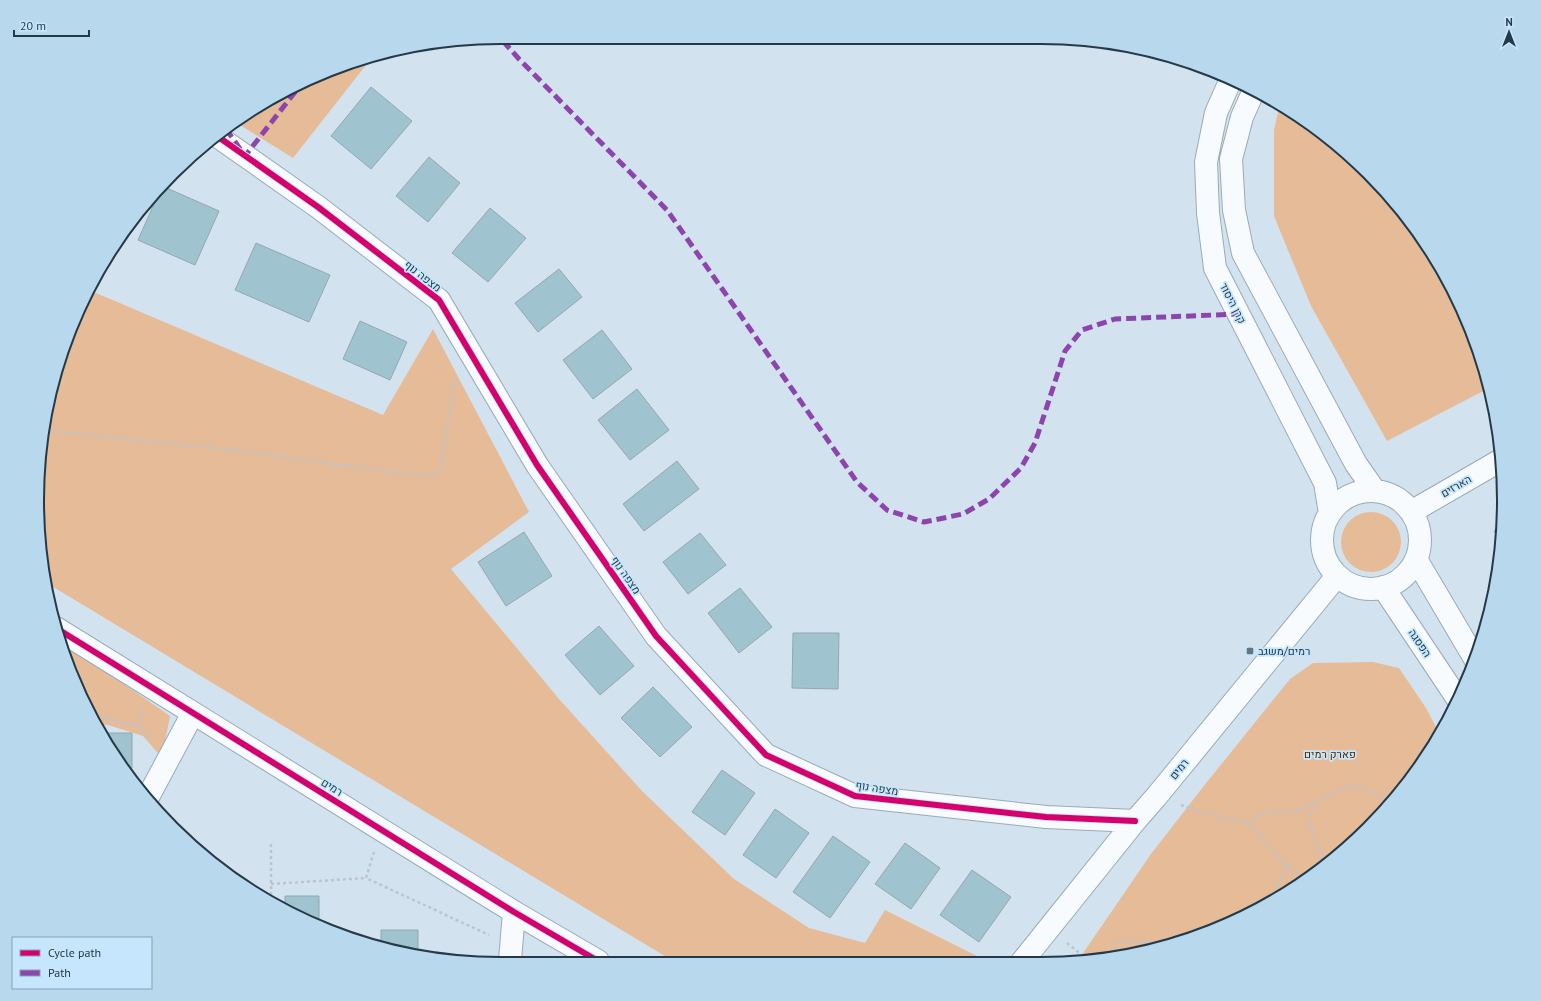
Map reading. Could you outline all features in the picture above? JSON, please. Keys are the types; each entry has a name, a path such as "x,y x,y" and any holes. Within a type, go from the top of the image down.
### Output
{"street":[{"name":"קרן היסוד","path":"1228,85 1216,113 1206,162 1208,213 1215,268 1325,482 1330,513"},
{"path":"1251,96 1242,116 1231,159 1234,210 1243,253 1356,464 1375,491"},
{"name":"מצפה נוף","path":"222,139 318,207 439,300 537,465 656,636 766,755 855,796 1046,817 1135,821"},
{"name":"הארזים","path":"1411,512 1495,463"},
{"path":"1363,491 1375,491 1380,491 1395,497 1408,507 1417,521 1421,537 1419,553 1412,568 1401,579 1383,587 1370,589 1354,586 1337,576 1329,566 1322,551 1321,535 1326,519 1335,506 1348,496 1363,491"},
{"path":"1416,559 1471,652"},
{"name":"רמים","path":"1026,957 1135,821 1337,576"},
{"name":"הפסגה","path":"1383,587 1454,693"},
{"name":"רמים","path":"64,633 514,912 591,957"},
{"path":"150,793 193,713"},
{"path":"510,953 514,912"}],"path":[{"path":"50,431 233,450 406,474 439,476 454,386 468,349"},
{"path":"99,717 137,725 170,755"},
{"path":"1246,823 1262,813 1296,811 1315,803 1334,791 1355,786 1374,792 1385,800"},
{"path":"1156,797 1204,813 1251,824 1278,855 1300,876"},
{"path":"1315,803 1309,820 1323,859"},
{"path":"366,878 380,829"},
{"path":"271,844 271,895"},
{"path":"1274,893 1287,864"},
{"path":"271,884 366,878 510,953"},
{"path":"1115,951 1118,941 1154,942"}],"green space":[{"path":"366,65 293,158 241,126 272,105 299,91 354,68"},
{"path":"1278,111 1318,138 1341,157 1384,200 1403,223 1436,272 1450,299 1473,354 1483,391 1387,441 1311,306 1274,216 1274,130"},
{"path":"94,292 383,415 433,329 529,512 451,569 559,699 642,791 734,879 809,928 865,943 885,910 979,957 666,957 52,586 45,530 44,500 48,441 53,411 68,354"},
{"path":"1371,512 1387,517 1392,521 1396,526 1401,542 1396,558 1392,563 1387,567 1371,572 1355,567 1350,563 1346,558 1341,542 1346,526 1350,521 1355,517"},
{"path":"69,649 101,668 170,716 162,758 143,736 103,725 91,702"},
{"name":"פארק רמים","path":"1373,662 1399,668 1426,708 1436,728 1403,778 1384,801 1341,844 1318,863 1269,896 1242,910 1187,933 1130,948 1082,955 1151,854 1203,787 1290,679 1313,663"}],"building":[{"path":"371,87 412,121 371,169 331,136"},
{"path":"429,157 460,183 428,222 396,196"},
{"path":"168,189 219,211 195,265 138,240 154,203"},
{"path":"490,208 526,238 488,282 452,253"},
{"path":"256,243 330,275 309,322 235,290"},
{"path":"559,269 582,297 538,332 515,303"},
{"path":"360,321 407,342 390,380 343,359"},
{"path":"602,330 632,369 593,399 563,360"},
{"path":"637,389 669,430 630,460 598,420"},
{"path":"677,461 699,489 644,531 623,504"},
{"path":"524,532 552,576 506,606 478,562"},
{"path":"700,533 726,565 688,594 663,562"},
{"path":"740,588 772,627 739,653 708,613"},
{"path":"599,626 634,666 600,695 565,655"},
{"path":"793,633 839,633 838,689 792,688"},
{"path":"653,687 692,727 660,757 621,718"},
{"path":"108,733 132,733 132,768 121,754"},
{"path":"722,770 755,793 725,835 692,812"},
{"path":"775,809 809,833 776,878 743,855"},
{"path":"833,836 870,862 830,918 793,892"},
{"path":"905,843 940,868 911,909 875,884"},
{"path":"972,870 1011,897 979,942 940,915"},
{"path":"285,896 319,896 319,919 299,910 285,903"},
{"path":"381,930 418,930 418,949 378,940 381,940"}],"marked path":[{"path":"506,44 667,210 857,482 887,510 924,522 963,514 989,499 1021,468 1035,443 1065,351 1082,330 1115,319 1239,314"},
{"path":"229,134 245,156 294,94"}],"cycle path":[{"path":"222,139 318,207 439,300 537,465 656,636 766,755 855,796 1046,817 1135,821"},
{"path":"64,633 514,912 591,957"}],"place":[{"name":"רמים/משגב","path":"1250,651"}]}
